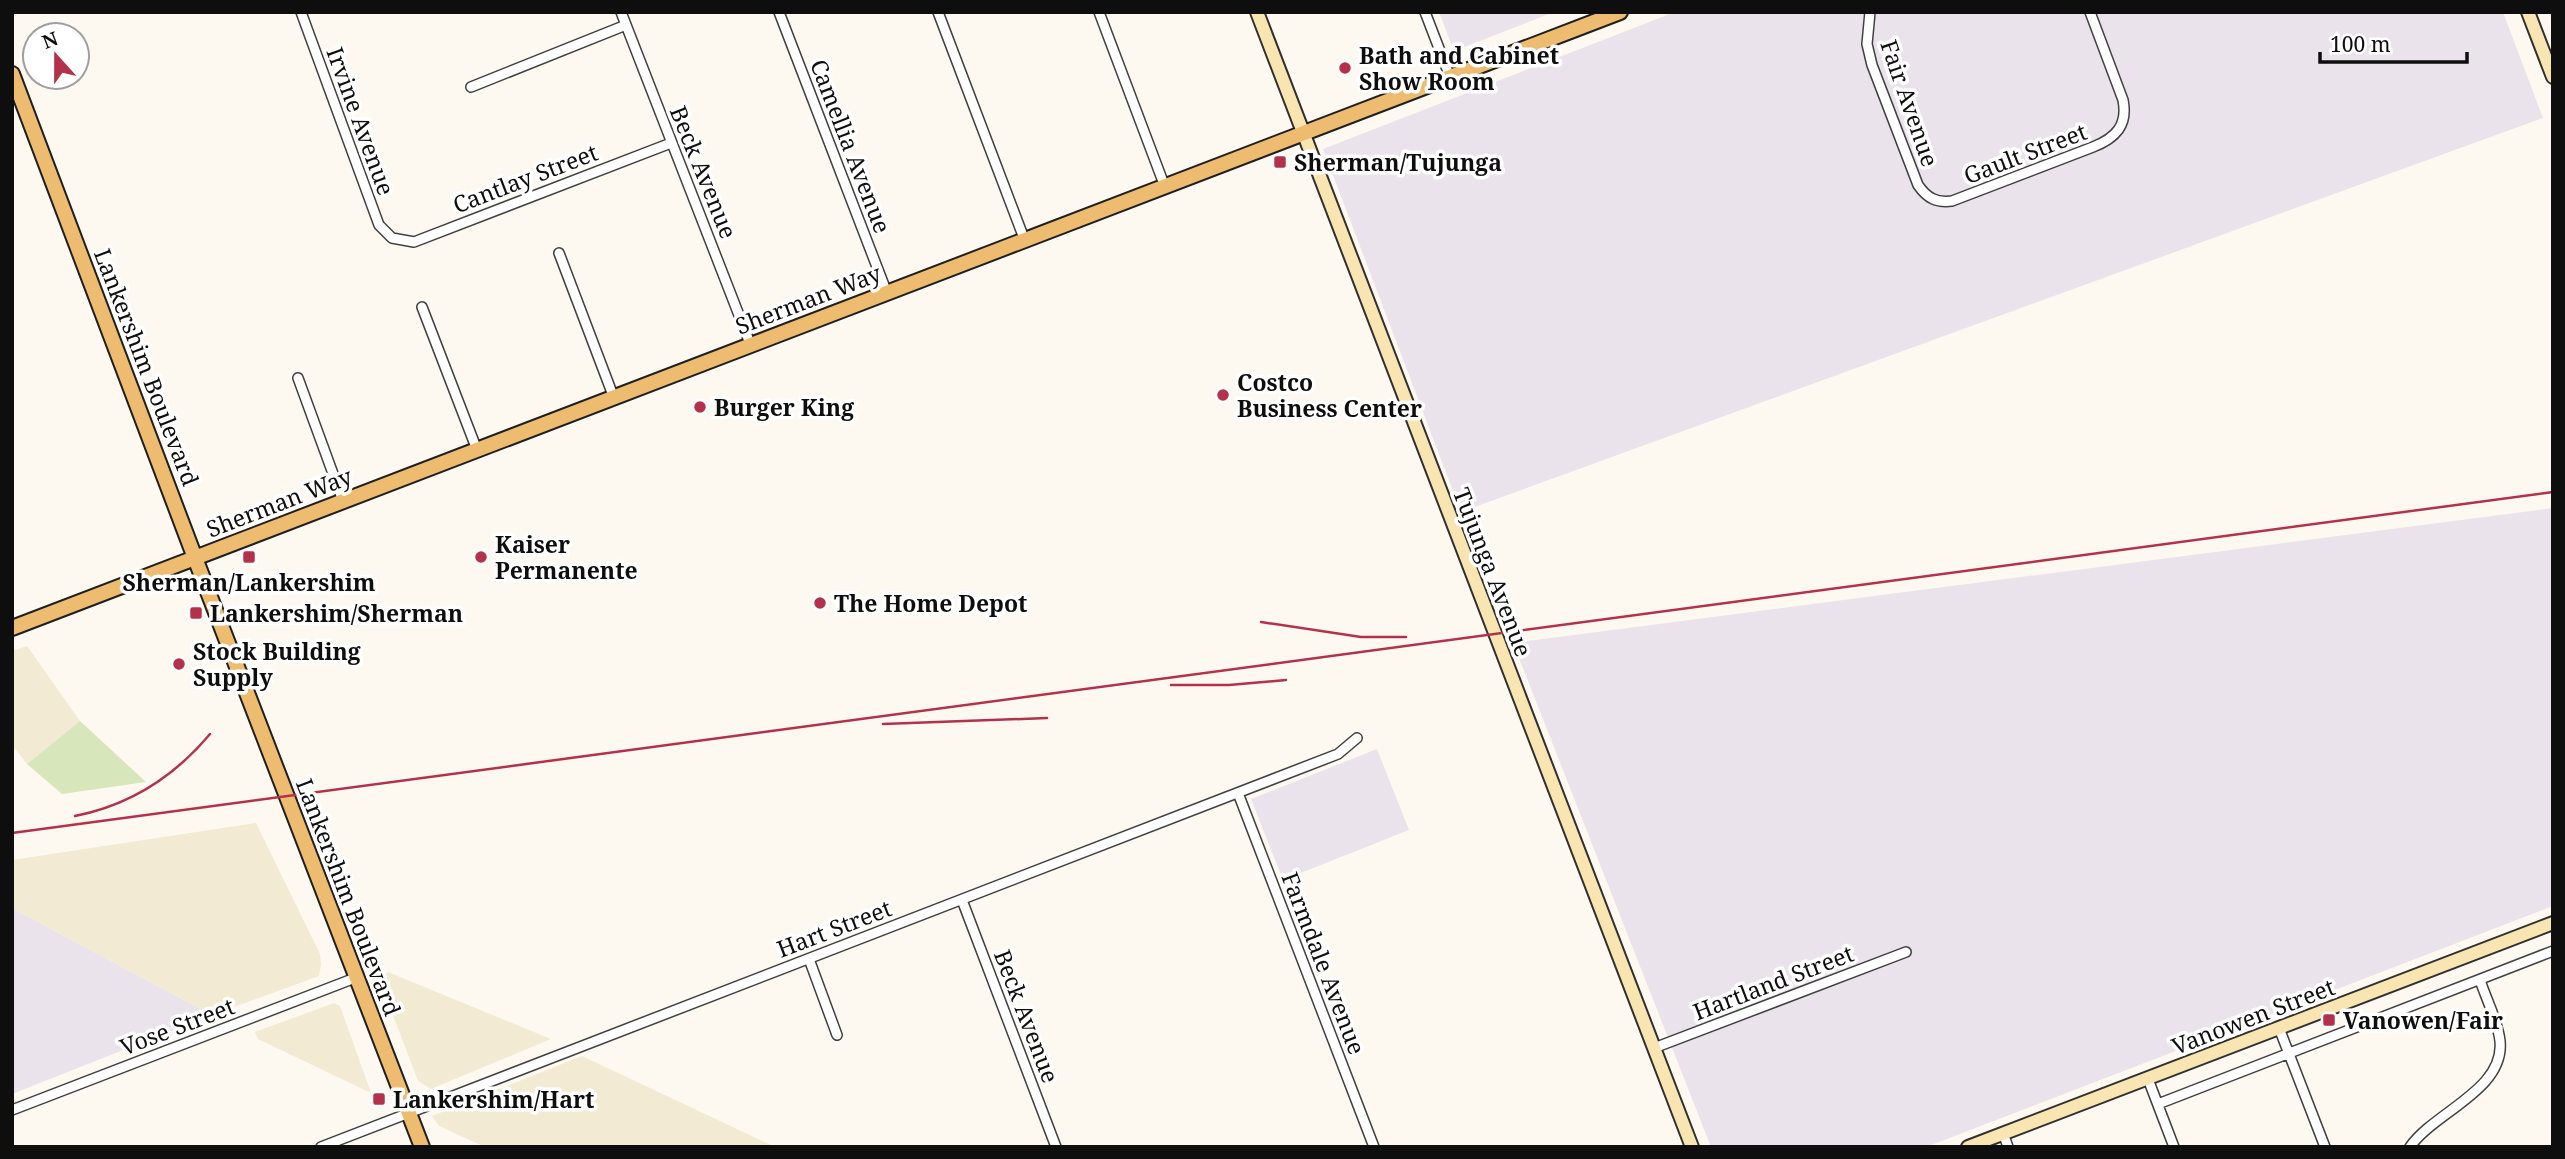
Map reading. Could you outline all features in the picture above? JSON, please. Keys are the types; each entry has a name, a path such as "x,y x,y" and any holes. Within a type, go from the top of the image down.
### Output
{"main road":[{"name":"Sherman Way","path":"12,628 1620,12"},
{"name":"Lankershim Boulevard","path":"12,74 355,978 422,1147"}],"street":[{"name":"Irvine Avenue","path":"301,12 379,225 392,238"},
{"name":"Beck Avenue","path":"621,12 751,345"},
{"name":"Camellia Avenue","path":"779,12 887,293"},
{"path":"938,12 1025,241"},
{"path":"1098,12 1166,187"},
{"name":"Tujunga Avenue","path":"1256,12 1692,1147"},
{"path":"1425,12 1450,78"},
{"name":"Fair Avenue","path":"1870,12 1867,44 1872,65 1918,185 1924,194 1933,200"},
{"name":"Gault Street","path":"1933,200 1952,201 2107,142 2117,134 2123,124 2123,100 2090,12"},
{"path":"2528,12 2553,78"},
{"path":"471,87 626,25"},
{"name":"Cantlay Street","path":"392,238 414,242 671,143"},
{"path":"559,253 614,398"},
{"path":"422,307 477,450"},
{"path":"298,378 343,501"},
{"name":"Hart Street","path":"321,1147 1338,754 1357,738"},
{"name":"Farmdale Avenue","path":"1238,793 1374,1147"},
{"name":"Beck Avenue","path":"961,900 1056,1147"},
{"name":"Vanowen Street","path":"1968,1147 2553,923"},
{"name":"Hartland Street","path":"1654,1048 1906,951"},
{"name":"Vanowen Street","path":"2158,1104 2553,951"},
{"path":"809,959 837,1035"},
{"name":"Vose Street","path":"12,1110 355,978"},
{"path":"2410,1147 2492,1076 2500,1057 2500,1039 2480,980"},
{"path":"2279,1028 2325,1147"},
{"path":"2148,1079 2174,1147"},
{"path":"2003,1133 2008,1147"}],"shaded area":[{"path":"1439,12 1554,12 1454,51"},
{"path":"1675,12 2503,12 2543,118 1461,512 1323,149"},
{"path":"2553,508 2553,906 1926,1147 1711,1147 1513,643"},
{"path":"27,646 80,721 27,764 12,745 12,651"},
{"path":"1377,749 1409,830 1283,880 1251,799"},
{"path":"256,823 320,954 319,976 212,1015 12,908 12,860"},
{"path":"12,908 212,1015 12,1094"},
{"path":"388,972 551,1039 431,1089 418,1081 380,981"},
{"path":"334,1003 340,1006 371,1093 258,1039 255,1032"},
{"path":"582,1056 775,1147 485,1147 439,1126 432,1116"}],"green space":[{"path":"80,721 146,782 62,794 27,764"}],"railway":[{"path":"12,833 2553,492"},
{"path":"1261,622 1361,637 1406,637"},
{"path":"1171,685 1229,685 1286,680"},
{"path":"883,724 1047,718"},
{"path":"75,816 115,805 150,787 182,763 210,734"}],"place":[{"name":"Bath and Cabinet Show Room","path":"1345,68"},
{"name":"Sherman/Tujunga","path":"1280,162"},
{"name":"Costco Business Center","path":"1223,395"},
{"name":"Burger King","path":"700,407"},
{"name":"Sherman/Lankershim","path":"249,557"},
{"name":"Kaiser Permanente","path":"481,557"},
{"name":"The Home Depot","path":"820,603"},
{"name":"Lankershim/Sherman","path":"196,613"},
{"name":"Stock Building Supply","path":"179,664"},
{"name":"Vanowen/Fair","path":"2329,1020"},
{"name":"Lankershim/Hart","path":"379,1099"}]}
